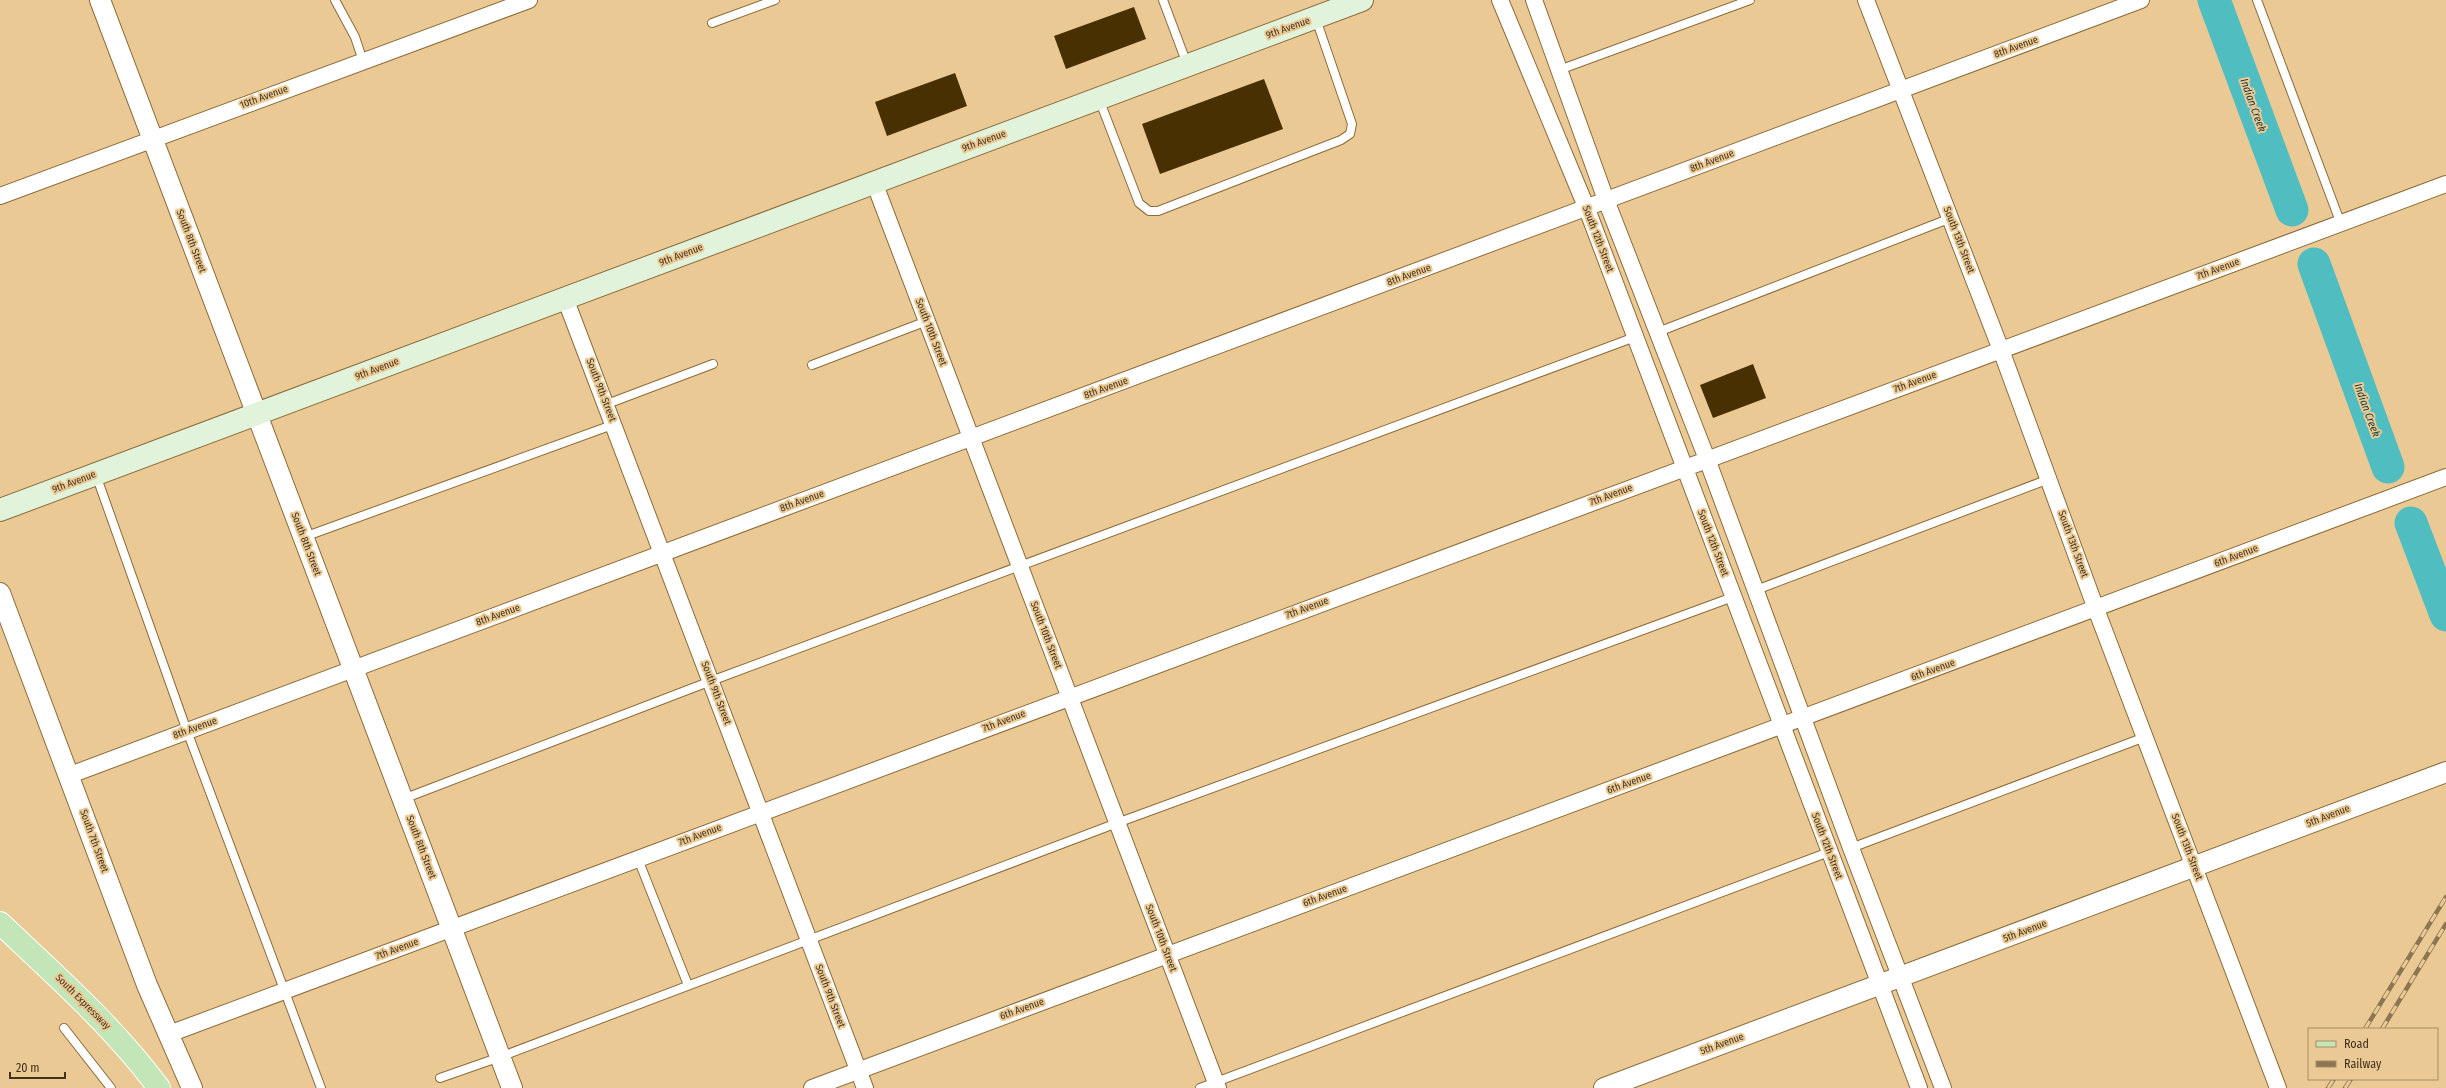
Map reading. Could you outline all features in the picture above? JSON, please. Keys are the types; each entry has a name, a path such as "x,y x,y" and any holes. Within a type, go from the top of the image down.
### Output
{"main road":[{"name":"9th Avenue","path":"0,510 1362,0"},
{"name":"South Expressway","path":"0,923 94,1011 137,1059 158,1088"}],"street":[{"name":"South 8th Street","path":"100,0 512,1088"},
{"name":"10th Avenue","path":"0,196 152,138 529,0"},
{"name":"South 12th Street","path":"1500,0 1587,209 1918,1088"},
{"path":"1534,0 1606,200 1707,459 1851,848 1943,1088"},
{"name":"South 13th Street","path":"1866,0 2001,350 2096,609 2278,1088"},
{"name":"8th Avenue","path":"70,775 1587,209 1606,200 2140,0"},
{"name":"South 10th Street","path":"874,182 1217,1085"},
{"name":"7th Avenue","path":"169,1034 2446,184"},
{"name":"South 9th Street","path":"566,298 615,424 865,1088"},
{"name":"6th Avenue","path":"812,1088 2446,477"},
{"name":"South 7th Street","path":"0,593 70,775 147,984 192,1088"},
{"name":"5th Avenue","path":"1604,1088 1880,986 2446,772"}],"lane":[{"path":"336,0 355,38 363,61"},
{"path":"712,23 775,0"},
{"path":"1163,0 1187,65"},
{"path":"1559,70 1750,0"},
{"path":"2257,0 2340,224"},
{"path":"1099,98 1140,203 1148,211 1158,211 1341,140 1350,134 1352,124 1315,17"},
{"path":"1658,332 1951,218"},
{"path":"812,365 927,321"},
{"path":"403,799 711,681 1020,568 1635,337"},
{"path":"607,404 713,364"},
{"path":"304,537 615,424"},
{"path":"96,474 187,731 321,1088"},
{"path":"1756,590 2048,479"},
{"path":"440,1078 500,1057 1117,823 1733,597"},
{"path":"1851,848 2145,737"},
{"path":"1200,1088 1217,1085 1829,852"},
{"path":"638,859 688,985"},
{"path":"64,1028 111,1088"}],"building":[{"path":"1134,7 1146,39 1066,69 1054,36"},
{"path":"955,73 967,106 887,136 875,102"},
{"path":"1264,79 1283,129 1160,174 1142,124"},
{"path":"1753,364 1766,398 1713,418 1700,385"}],"waterway":[{"name":"Indian Creek","path":"2214,0 2292,210"},
{"name":"Indian Creek","path":"2314,264 2388,467"},
{"name":"Indian Creek","path":"2411,523 2446,615"}],"railway":[{"path":"2366,1028 2446,897"},
{"path":"2383,1028 2446,924"},
{"path":"2328,1088 2333,1080"},
{"path":"2345,1088 2350,1080"}]}
